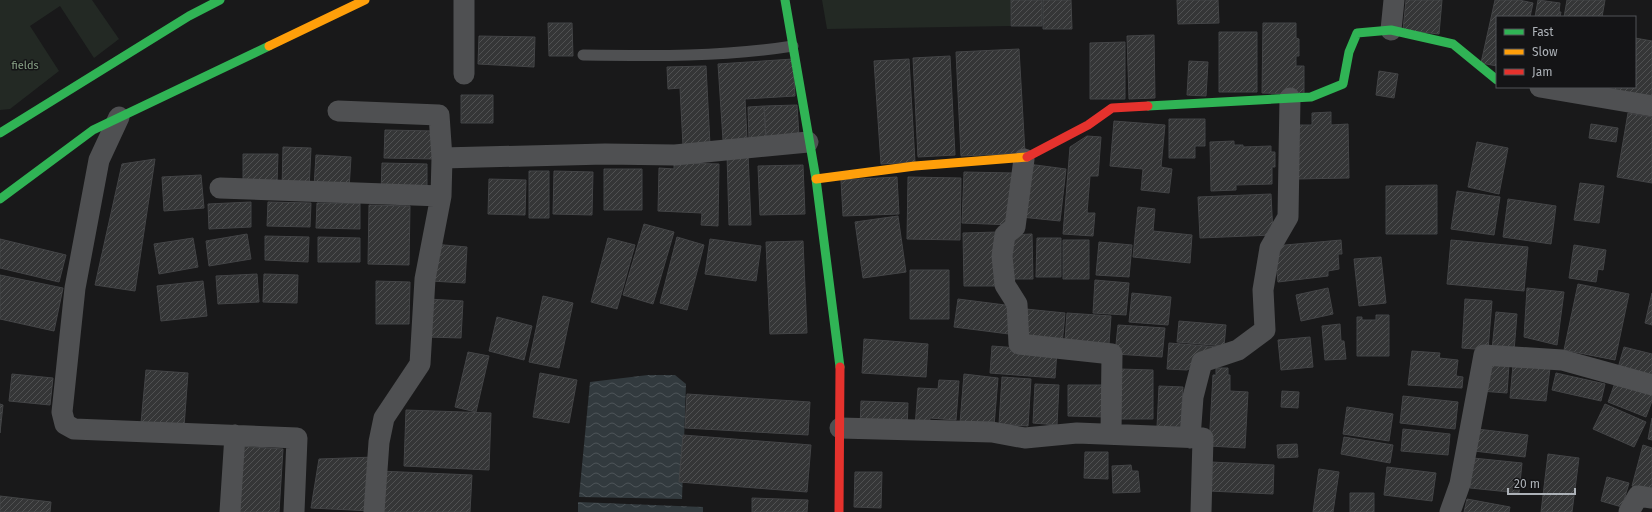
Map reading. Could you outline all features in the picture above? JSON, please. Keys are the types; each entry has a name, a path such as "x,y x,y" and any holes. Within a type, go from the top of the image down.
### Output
{"main road":[{"path":"0,133 189,16 220,0"},
{"path":"0,199 93,130 365,0"},
{"path":"785,0 808,142 816,179 840,367 839,512"},
{"path":"816,179 916,166 1024,159 1088,125 1112,108 1311,97 1343,84 1349,52 1357,33 1391,30 1453,44 1496,79"}],"street":[{"path":"464,0 464,74"},
{"path":"1391,30 1394,0"},
{"path":"1546,88 1652,106"},
{"path":"1190,438 1193,397 1202,362 1238,350 1265,330 1263,290 1270,248 1288,217 1290,98"},
{"path":"338,111 439,115 442,158 441,196 425,279 420,364 384,418 379,442 374,512"},
{"path":"119,117 99,160 74,288 62,412 65,424 74,429 296,438 294,512"},
{"path":"442,158 605,154 675,155 808,142"},
{"path":"1024,159 1015,227 1005,235 1002,256 1005,285 1017,304 1019,344 1112,354 1111,433"},
{"path":"220,188 441,196"},
{"path":"1450,512 1460,484 1484,355 1562,360 1652,385"},
{"path":"840,428 992,432 1025,438 1077,433 1111,433 1203,438 1201,512"},
{"path":"230,512 235,435"},
{"path":"1629,512 1638,496 1652,498"}],"lane":[{"path":"583,55 672,57 761,51 793,46"}],"green space":[{"name":"fields","path":"0,0 92,0 119,39 94,58 60,6 30,26 59,71 10,109 0,110"},
{"path":"822,0 1011,0 1010,26 827,29"}],"water":[{"path":"648,375 675,375 686,384 682,499 579,497 590,382"},
{"path":"578,502 703,507 703,512 578,512"}],"building":[{"path":"1011,0 1042,0 1042,26 1011,26"},
{"path":"1043,0 1071,0 1072,29 1043,29"},
{"path":"1177,0 1218,0 1219,23 1178,24"},
{"path":"1406,0 1442,0 1439,34 1403,30"},
{"path":"1495,0 1519,0 1533,3 1530,16 1496,16 1496,66 1481,63"},
{"path":"1538,0 1560,3 1560,16 1535,16"},
{"path":"1567,0 1605,0 1602,16 1564,16"},
{"path":"548,23 572,23 573,56 549,56"},
{"path":"1263,23 1296,23 1296,38 1299,39 1299,56 1296,56 1296,66 1304,66 1304,94 1262,93"},
{"path":"1219,32 1257,32 1257,92 1219,92"},
{"path":"1154,35 1155,98 1129,99 1127,36"},
{"path":"479,36 535,37 534,67 478,64"},
{"path":"1636,38 1652,41 1652,98 1606,88 1636,88"},
{"path":"1125,42 1125,99 1090,99 1090,43"},
{"path":"1019,49 1025,153 961,156 956,52"},
{"path":"950,56 955,155 918,157 913,58"},
{"path":"793,59 795,96 745,99 747,139 723,140 718,64"},
{"path":"909,59 915,162 881,164 874,61"},
{"path":"1189,61 1208,62 1206,96 1187,95"},
{"path":"706,66 710,145 683,146 680,88 668,89 667,67"},
{"path":"1379,71 1398,74 1394,98 1376,95"},
{"path":"461,95 493,95 493,123 461,123"},
{"path":"797,105 799,136 766,138 764,106"},
{"path":"764,106 766,138 749,139 748,107"},
{"path":"1331,112 1331,125 1348,124 1349,178 1296,179 1295,125 1312,125 1312,113"},
{"path":"1628,113 1652,117 1652,183 1617,177"},
{"path":"1169,119 1205,119 1205,146 1195,146 1195,158 1169,158"},
{"path":"1114,121 1165,125 1161,167 1172,169 1169,193 1141,190 1143,169 1110,166"},
{"path":"1591,124 1618,128 1616,142 1589,138"},
{"path":"385,130 435,131 434,159 384,158"},
{"path":"1087,136 1101,137 1098,176 1090,176 1087,213 1095,213 1093,236 1063,234 1070,147"},
{"path":"1234,141 1234,145 1243,145 1243,147 1271,146 1271,152 1275,152 1275,167 1272,167 1272,184 1236,185 1236,190 1211,191 1210,142"},
{"path":"1477,142 1508,148 1499,194 1468,187"},
{"path":"283,147 311,148 309,190 282,189"},
{"path":"748,153 751,225 729,225 727,154"},
{"path":"243,154 278,154 277,184 243,183"},
{"path":"316,155 351,157 349,189 314,187"},
{"path":"155,159 135,291 95,285 122,164"},
{"path":"382,163 427,164 427,194 381,193"},
{"path":"674,163 719,164 718,226 701,225 702,213 658,211 659,168 674,169"},
{"path":"1028,164 1066,169 1060,221 1021,217"},
{"path":"803,165 805,214 760,215 758,166"},
{"path":"604,169 642,169 642,210 604,210"},
{"path":"529,171 549,171 549,218 529,218"},
{"path":"554,171 593,172 592,215 553,214"},
{"path":"964,172 1014,173 1012,225 962,223"},
{"path":"201,175 204,208 164,211 162,177"},
{"path":"897,177 899,214 843,216 841,180"},
{"path":"908,177 961,178 960,240 907,239"},
{"path":"489,179 526,180 525,215 488,214"},
{"path":"1580,183 1604,186 1599,223 1574,220"},
{"path":"1437,185 1437,234 1386,234 1386,186"},
{"path":"1457,191 1500,197 1494,235 1451,229"},
{"path":"1271,194 1273,235 1200,238 1198,197"},
{"path":"1508,199 1556,206 1551,244 1503,237"},
{"path":"251,202 251,227 209,229 208,204"},
{"path":"268,202 311,203 310,227 267,226"},
{"path":"317,203 360,203 360,229 316,228"},
{"path":"369,205 410,206 409,265 368,264"},
{"path":"1138,207 1155,209 1153,231 1192,235 1190,263 1133,257"},
{"path":"898,216 906,272 863,278 855,222"},
{"path":"644,224 674,232 653,304 623,295"},
{"path":"998,232 999,286 964,286 963,233"},
{"path":"247,234 251,259 209,266 206,241"},
{"path":"1032,234 1033,279 1008,279 1008,235"},
{"path":"265,236 309,237 308,262 265,260"},
{"path":"318,237 360,238 360,262 318,262"},
{"path":"677,237 704,245 687,310 660,303"},
{"path":"193,238 198,267 159,274 154,244"},
{"path":"608,238 635,245 617,309 591,302"},
{"path":"1037,238 1061,238 1061,277 1036,277"},
{"path":"0,239 66,255 59,282 0,268"},
{"path":"710,239 761,246 756,281 705,274"},
{"path":"1063,240 1089,240 1089,279 1063,279"},
{"path":"1341,240 1342,254 1338,254 1339,269 1328,271 1328,276 1278,282 1274,246"},
{"path":"1451,240 1528,247 1524,291 1447,284"},
{"path":"803,241 807,333 770,334 766,242"},
{"path":"1099,242 1132,245 1129,277 1096,275"},
{"path":"433,244 467,247 465,283 431,281"},
{"path":"1574,245 1606,250 1603,270 1598,269 1596,282 1569,278"},
{"path":"1381,257 1386,303 1359,306 1354,259"},
{"path":"910,270 949,270 949,319 910,319"},
{"path":"257,274 259,302 218,304 216,276"},
{"path":"264,274 298,275 297,303 263,302"},
{"path":"0,275 63,288 54,331 0,319"},
{"path":"1095,280 1129,283 1126,315 1093,313"},
{"path":"203,281 207,316 161,321 157,286"},
{"path":"376,281 410,282 409,324 376,324"},
{"path":"1578,284 1629,294 1615,360 1564,350"},
{"path":"1328,288 1333,314 1301,321 1296,295"},
{"path":"1527,288 1564,292 1557,345 1524,337"},
{"path":"1132,293 1171,297 1168,325 1129,322"},
{"path":"1652,293 1652,325 1645,323"},
{"path":"543,296 573,303 559,368 529,362"},
{"path":"428,299 463,301 461,338 427,337"},
{"path":"958,299 1013,306 1009,334 954,327"},
{"path":"1465,299 1492,301 1488,350 1462,348"},
{"path":"1026,309 1065,313 1062,345 1023,341"},
{"path":"1496,312 1517,314 1514,351 1492,349"},
{"path":"1067,313 1111,316 1109,344 1065,340"},
{"path":"1376,315 1389,315 1389,356 1357,356 1357,317 1362,317 1362,320 1376,320"},
{"path":"497,317 532,326 524,360 489,351"},
{"path":"1179,321 1226,325 1224,346 1177,342"},
{"path":"1340,324 1341,341 1344,341 1346,359 1325,360 1322,326"},
{"path":"1118,325 1165,328 1162,357 1115,354"},
{"path":"1310,337 1313,367 1281,370 1278,340"},
{"path":"864,339 928,344 926,377 862,373"},
{"path":"1169,343 1219,347 1202,362 1187,370 1167,369"},
{"path":"992,346 1057,351 1055,378 990,373"},
{"path":"1624,347 1652,354 1652,376 1618,368"},
{"path":"1412,351 1440,353 1439,358 1458,360 1456,376 1463,377 1462,388 1408,385"},
{"path":"468,352 489,356 476,412 455,407"},
{"path":"1488,362 1509,365 1507,393 1480,391"},
{"path":"1513,365 1550,368 1546,401 1510,398"},
{"path":"1216,368 1228,368 1228,375 1230,375 1230,391 1248,392 1245,448 1209,446 1213,375 1216,375"},
{"path":"1120,369 1153,370 1153,419 1119,419"},
{"path":"146,370 188,373 184,427 141,423"},
{"path":"540,373 577,380 569,423 533,417"},
{"path":"1556,373 1605,384 1601,401 1552,390"},
{"path":"12,374 53,378 50,405 9,401"},
{"path":"964,374 998,378 994,426 960,423"},
{"path":"1002,377 1031,379 1028,426 999,424"},
{"path":"939,380 959,381 956,420 930,418 929,427 915,427 918,388 938,389"},
{"path":"1616,380 1652,393 1652,401 1646,417 1608,402"},
{"path":"1035,384 1059,385 1057,425 1033,423"},
{"path":"1068,385 1108,385 1107,417 1068,416"},
{"path":"1159,386 1183,387 1181,428 1157,427"},
{"path":"1282,391 1299,392 1298,408 1281,407"},
{"path":"687,394 810,402 808,435 685,428"},
{"path":"1403,396 1458,402 1455,429 1400,423"},
{"path":"861,401 908,403 907,429 860,428"},
{"path":"0,404 3,405 0,433"},
{"path":"1605,404 1646,422 1634,447 1593,429"},
{"path":"1347,407 1393,414 1389,441 1343,434"},
{"path":"406,410 491,413 489,470 404,466"},
{"path":"1652,418 1652,440 1648,439"},
{"path":"1403,429 1450,434 1448,455 1401,451"},
{"path":"1477,429 1528,435 1525,457 1474,451"},
{"path":"683,435 811,445 807,492 679,482"},
{"path":"1344,437 1393,445 1390,463 1341,454"},
{"path":"1297,444 1298,457 1278,458 1277,445"},
{"path":"1643,445 1652,448 1652,492 1632,486"},
{"path":"239,446 283,449 279,512 232,512"},
{"path":"1085,452 1108,452 1108,479 1084,478"},
{"path":"1548,454 1579,458 1572,512 1541,512"},
{"path":"375,457 371,511 311,508 319,459"},
{"path":"1473,458 1522,463 1519,493 1470,488"},
{"path":"1211,462 1274,465 1273,494 1209,491"},
{"path":"1131,465 1132,471 1138,471 1140,492 1113,493 1112,466"},
{"path":"1387,467 1436,473 1432,501 1384,495"},
{"path":"1319,469 1339,472 1333,512 1313,512"},
{"path":"379,471 472,475 470,512 377,512"},
{"path":"855,472 882,472 881,508 854,507"},
{"path":"1607,477 1629,483 1622,507 1601,501"},
{"path":"1350,493 1374,493 1374,512 1350,512"},
{"path":"0,496 51,502 50,512 0,512"},
{"path":"752,498 808,500 807,512 752,512"},
{"path":"1467,499 1510,507 1509,512 1464,512"}],"traffic: fast":[{"path":"0,133 189,16 220,0"},
{"path":"785,0 816,179 840,367"},
{"path":"1148,106 1311,97 1343,84 1349,52 1357,33 1391,30 1453,44 1496,79"},
{"path":"0,199 93,130 269,46"}],"traffic: slow":[{"path":"269,46 365,0"},
{"path":"816,179 915,166 1027,157"}],"traffic: jam":[{"path":"1027,157 1088,125 1112,108 1148,106"},
{"path":"839,512 840,367"}]}
